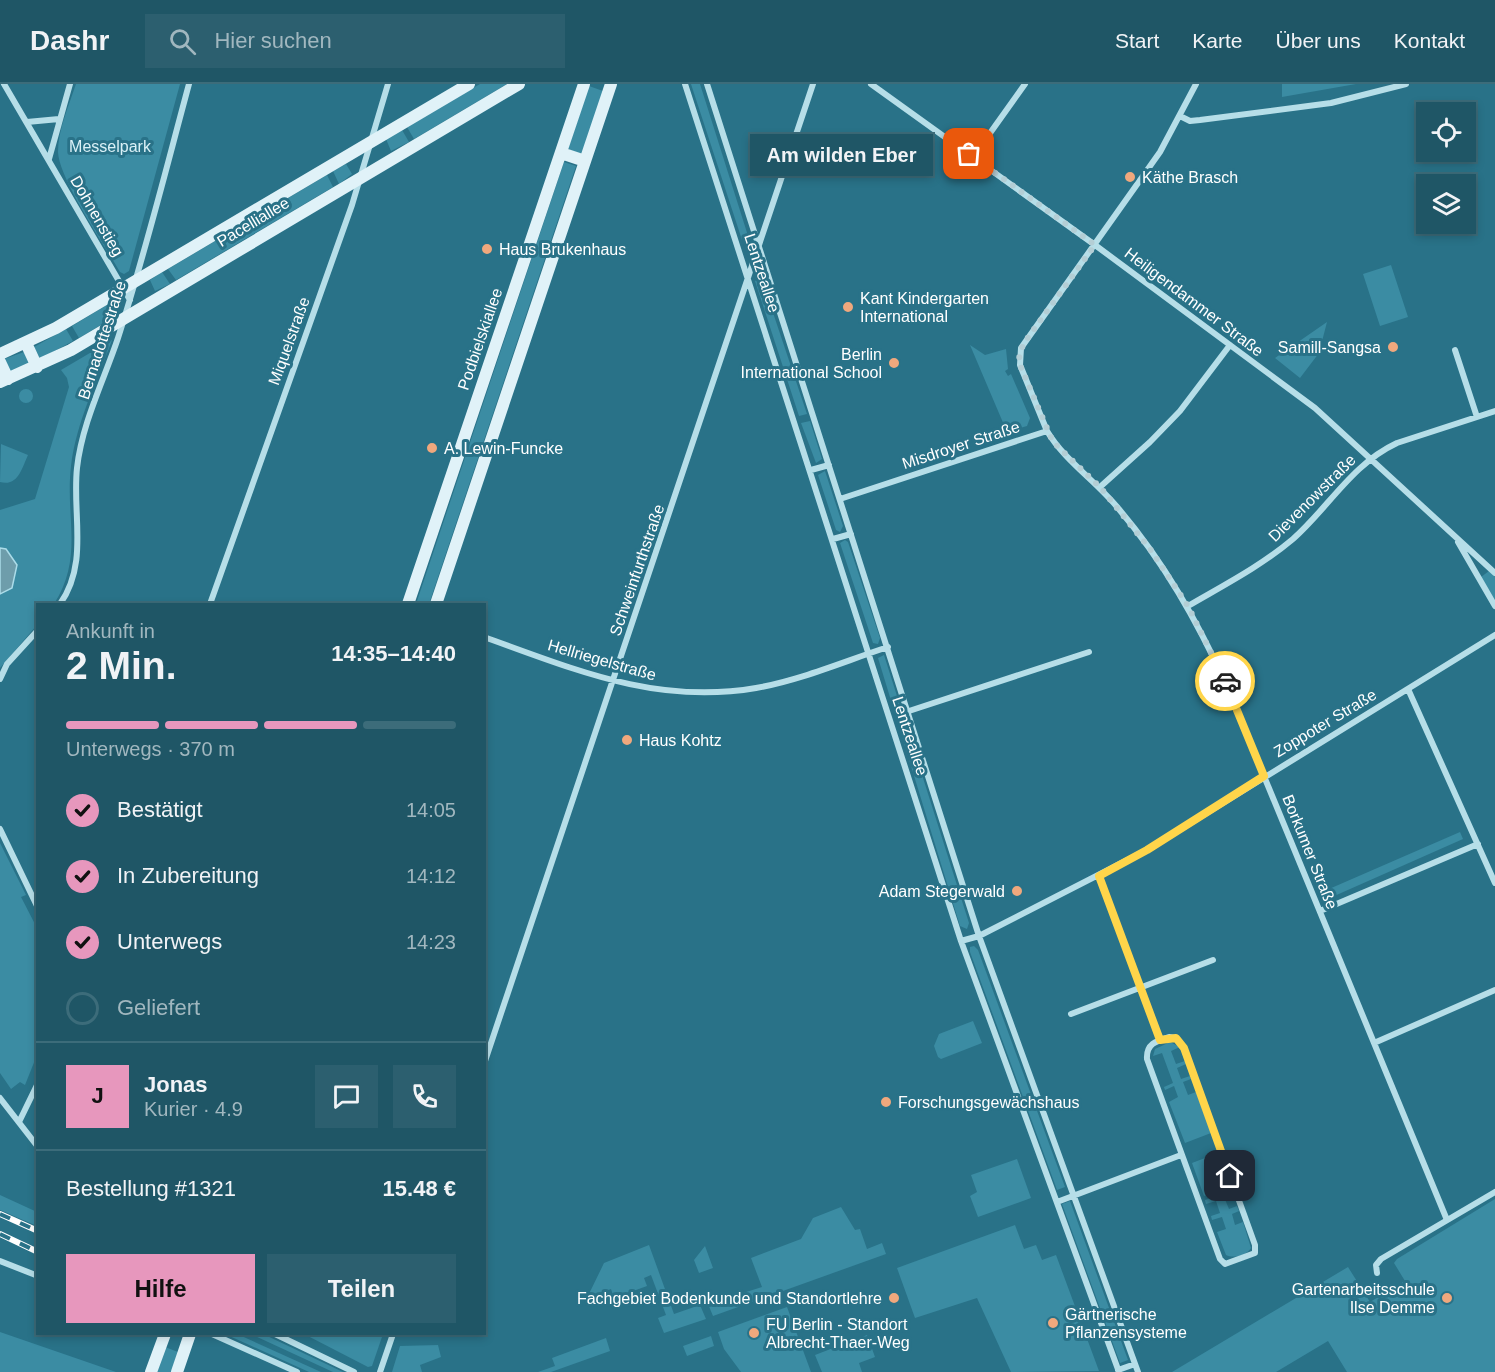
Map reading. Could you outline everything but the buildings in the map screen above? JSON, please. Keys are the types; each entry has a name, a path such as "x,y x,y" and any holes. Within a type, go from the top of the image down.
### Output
{"street":[{"name":"Dohnenstieg","path":"4,84 130,300"},
{"path":"48,159 70,84"},
{"name":"Bernadottestraße","path":"61,603 67,595 76,568 76,484 80,446 136,281 189,84"},
{"name":"Miquelstraße","path":"210,603 361,177 388,84"},
{"name":"Pacelliallee","path":"0,354 26,344 136,281 469,84"},
{"name":"Pacelliallee","path":"4,380 37,367 124,318 519,84"},
{"name":"Podbielskiallee","path":"408,603 584,84"},
{"path":"436,603 611,84"},
{"name":"Lentzeallee","path":"685,84 750,279 961,941 1118,1371 1135,1364"},
{"name":"Lentzeallee","path":"707,84 979,936 1138,1372"},
{"name":"Schweinfurthstraße","path":"486,1058 750,279 813,84"},
{"name":"Heiligendammer Straße","path":"872,84 1315,408 1495,573"},
{"path":"973,157 1025,84"},
{"name":"Misdroyer Straße","path":"840,499 1047,431 1020,365 1019,355 1024,343 1160,152 1196,84"},
{"path":"1180,116 1190,121 1331,103 1406,84"},
{"path":"27,122 59,119"},
{"path":"561,153 585,161"},
{"path":"26,344 37,367"},
{"path":"1100,487 1150,442 1180,411 1230,345"},
{"path":"1455,350 1477,417"},
{"path":"0,362 4,380"},
{"name":"Dievenowstraße","path":"1188,606 1283,547 1370,459 1398,443 1495,411"},
{"name":"Borkumer Straße","path":"1047,431 1053,442 1100,487 1150,549 1188,606 1226,684 1447,1220"},
{"path":"811,470 828,465"},
{"path":"833,540 851,534"},
{"name":"Heiligendammer Straße","path":"1456,539 1495,606"},
{"path":"0,679 6,664 36,632"},
{"name":"Zoppoter Straße","path":"979,936 1147,850 1495,635"},
{"name":"Hellriegelstraße","path":"486,638 613,681 653,690 727,692 785,681 888,647"},
{"path":"909,711 1089,652"},
{"path":"1408,689 1495,883"},
{"path":"0,829 36,904"},
{"path":"1320,911 1478,844"},
{"path":"1099,876 1160,1040"},
{"path":"961,941 979,936"},
{"path":"1071,1014 1213,960"},
{"path":"1374,1043 1495,990"},
{"path":"1176,1038 1184,1048 1256,1245 1255,1253 1250,1257 1231,1264 1225,1264 1220,1259 1181,1155 1148,1059 1147,1050 1150,1045 1160,1040 1176,1038"},
{"path":"19,1122 36,1087"},
{"path":"0,1098 36,1144"},
{"path":"1057,1202 1181,1155"},
{"path":"1377,1273 1376,1265 1381,1259 1495,1192"},
{"path":"0,1261 36,1275"},
{"path":"151,1372 165,1335"},
{"path":"177,1372 190,1335"},
{"path":"214,1335 297,1372"},
{"path":"277,1335 354,1372"},
{"path":"380,1372 393,1335"}],"green space":[{"name":"Messelpark","path":"76,84 180,84 129,271 124,274 120,272 74,195 60,164 58,152 60,135"},
{"path":"480,84 507,84 414,139 407,127"},
{"path":"691,84 700,84 749,239 742,240"},
{"path":"1282,84 1356,84 1282,97"},
{"path":"589,86 603,91 582,155 568,149"},
{"path":"402,130 409,142 391,151 386,139"},
{"path":"564,162 576,166 429,603 416,603"},
{"path":"346,164 352,174 339,184 333,171"},
{"path":"327,175 333,187 176,280 168,269"},
{"path":"1391,265 1408,317 1380,326 1363,274"},
{"path":"162,272 170,284 155,291 150,280"},
{"path":"761,277 807,414 799,416 755,281"},
{"path":"107,305 114,317 79,338 72,326"},
{"path":"1327,322 1319,353 1300,378 1275,358"},
{"path":"66,329 73,341 40,359 34,347"},
{"path":"112,340 77,434 70,485 71,553 63,587 55,603 36,603 36,626 0,668 0,594 12,588 6,549 0,548 0,510 35,499 69,387 67,378 61,370"},
{"path":"970,345 985,355 1006,349 1008,369 1005,371 1008,376 1011,374 1030,418 1027,426 1007,432"},
{"path":"24,352 29,364 10,372 4,359"},
{"path":"26,389 31,391 33,396 31,401 26,403 21,401 19,396 21,391"},
{"path":"810,421 822,459 816,463 801,423"},
{"path":"1,444 28,455 15,479 6,483 0,482"},
{"path":"825,471 843,526 840,532 836,530 818,475"},
{"path":"845,540 848,542 880,638 878,644 873,643 840,543"},
{"path":"1489,571 1495,577 1495,600 1481,577"},
{"path":"884,655 969,923 967,929 960,926 878,658"},
{"path":"1460,832 1463,839 1332,897 1329,889"},
{"path":"0,843 26,895 21,897 36,926 36,1058 25,1085 20,1082 11,1089 0,1073"},
{"path":"974,946 978,950 1065,1187 1057,1190 970,952 970,947"},
{"path":"973,1021 982,1043 941,1059 938,1057 934,1046 939,1034"},
{"path":"1170,1042 1180,1047 1171,1051 1176,1064 1185,1061 1186,1064 1177,1068 1181,1079 1190,1076 1191,1079 1183,1082 1188,1095 1196,1092 1211,1133 1185,1143 1169,1102 1178,1097 1174,1086 1165,1090 1164,1087 1173,1083 1162,1053 1153,1056 1155,1049"},
{"path":"1218,1153 1230,1187 1204,1196 1192,1163"},
{"path":"1017,1159 1031,1198 978,1217 970,1196 977,1192 971,1175"},
{"path":"1231,1191 1233,1194 1224,1197 1229,1209 1237,1206 1239,1211 1232,1214 1235,1225 1243,1222 1251,1248 1247,1253 1236,1256 1226,1255 1217,1232 1226,1229 1222,1217 1212,1220 1211,1216 1220,1213 1216,1201 1206,1204 1205,1200"},
{"path":"0,1195 36,1212 36,1226 0,1210"},
{"path":"1495,1199 1495,1372 1347,1372 1328,1341 1276,1372 1172,1372 1348,1267 1370,1302 1405,1281 1394,1263 1397,1259"},
{"path":"1070,1201 1128,1360 1120,1363 1062,1204"},
{"path":"841,1207 855,1230 860,1229 867,1249 882,1243 886,1254 713,1316 708,1304 762,1287 751,1258 801,1239 813,1218"},
{"path":"1015,1225 1024,1249 1036,1245 1042,1260 1056,1255 1099,1371 1011,1372 977,1298 915,1318 897,1268"},
{"path":"649,1245 674,1314 700,1305 706,1319 664,1333 658,1318 666,1315 651,1275 644,1278 647,1286 614,1298 611,1289 587,1298 604,1263"},
{"path":"705,1246 713,1268 699,1273 694,1260"},
{"path":"787,1307 811,1372 741,1372 724,1349 718,1332"},
{"path":"0,1332 116,1372 0,1372"},
{"path":"227,1335 239,1335 321,1372 309,1372"},
{"path":"253,1335 265,1335 343,1372 333,1372"},
{"path":"306,1335 383,1335 372,1366 368,1367"},
{"path":"867,1335 875,1357 859,1363 862,1372 822,1372 815,1355"},
{"path":"711,1336 714,1346 687,1356 683,1346"},
{"path":"606,1338 610,1351 551,1372 538,1372 555,1366 552,1358"},
{"path":"438,1345 441,1357 420,1365 422,1372 392,1372 400,1346"},
{"path":"165,1347 178,1352 171,1372 157,1372"}],"shaded area":[{"path":"0,548 6,549 17,565 12,588 0,594"}],"railway":[{"path":"0,1214 36,1230"},
{"path":"0,1234 36,1251"}],"way so far":[{"path":"969,154 1095,245 1024,343 1019,355 1020,365 1053,442 1100,487 1150,549 1188,606 1225,681"}],"place":[{"name":"Am wilden Eber","path":"969,154"},
{"name":"Käthe Brasch","path":"1130,177"},
{"name":"Haus Brukenhaus","path":"487,249"},
{"name":"Kant Kindergarten International","path":"848,307"},
{"name":"Samill-Sangsa","path":"1393,347"},
{"name":"Berlin International School","path":"894,363"},
{"name":"A. Lewin-Funcke","path":"432,448"},
{"name":"Haus Kohtz","path":"627,740"},
{"name":"Adam Stegerwald","path":"1017,891"},
{"name":"Forschungsgewächshaus","path":"886,1102"},
{"name":"Fachgebiet Bodenkunde und Standortlehre","path":"894,1298"},
{"name":"Gartenarbeitsschule Ilse Demme","path":"1447,1298"},
{"name":"Gärtnerische Pflanzensysteme","path":"1053,1323"},
{"name":"FU Berlin - Standort Albrecht-Thaer-Weg","path":"754,1333"}],"route":[{"path":"1225,681 1264,776 1147,850 1099,876 1160,1040 1169,1037 1181,1042 1230,1176"}]}
